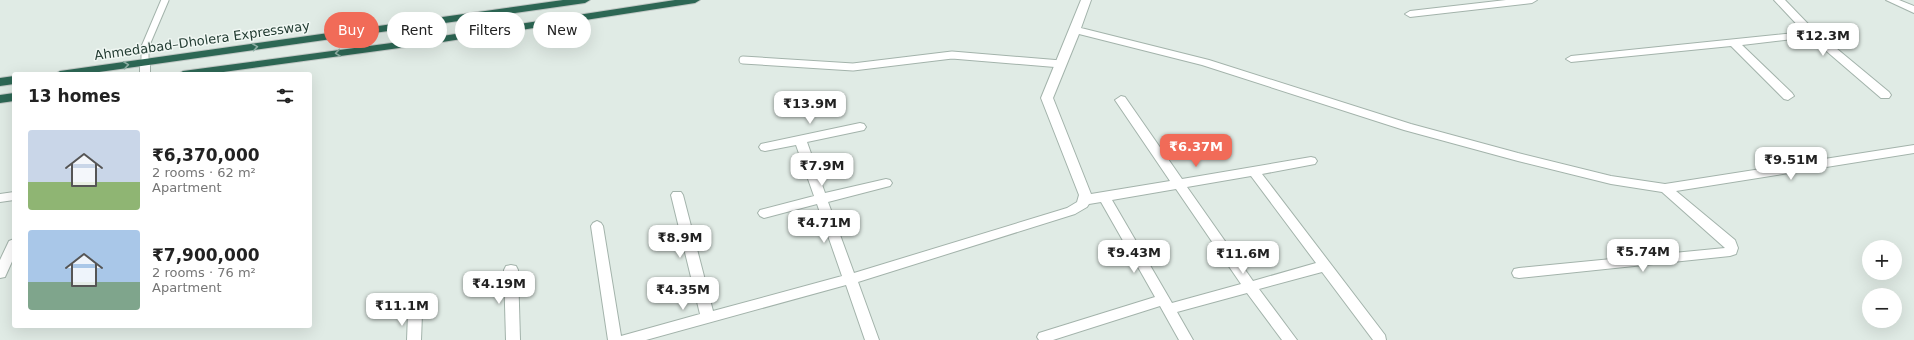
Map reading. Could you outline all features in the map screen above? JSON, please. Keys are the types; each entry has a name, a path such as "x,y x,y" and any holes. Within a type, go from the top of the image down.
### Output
{"highway":[{"name":"Ahmedabad–Dholera Expressway","path":"74,72 585,0"},
{"path":"198,72 440,39 695,0"},
{"path":"0,82 12,80"},
{"path":"0,99 12,97"}],"street":[{"path":"625,340 850,279 1071,211 1083,204 1085,195 1047,98 1086,0"},
{"path":"1410,14 1532,0"},
{"path":"1779,0 1813,34 1885,96"},
{"path":"1891,0 1914,10"},
{"path":"1075,30 1205,62 1408,127 1518,157 1611,180 1665,188 1914,149"},
{"path":"1571,59 1813,34"},
{"path":"1733,42 1788,96"},
{"path":"145,62 145,72"},
{"path":"1121,100 1250,287 1290,340"},
{"path":"765,147 860,127"},
{"path":"800,140 872,340"},
{"path":"1084,200 1311,161"},
{"path":"1254,171 1380,339"},
{"path":"764,213 822,200 886,183"},
{"path":"1519,273 1725,253 1731,251 1732,248 1730,243 1665,188"},
{"path":"677,195 708,317"},
{"path":"0,198 12,196"},
{"path":"1104,196 1186,340"},
{"path":"598,226 615,340"},
{"path":"0,273 9,247"},
{"path":"1044,337 1166,305 1250,287 1325,266"},
{"path":"511,270 513,340"},
{"path":"414,340 416,314"}],"lane":[{"path":"145,62 145,47 166,0"},
{"path":"744,60 853,67 952,55 1061,64"}]}
